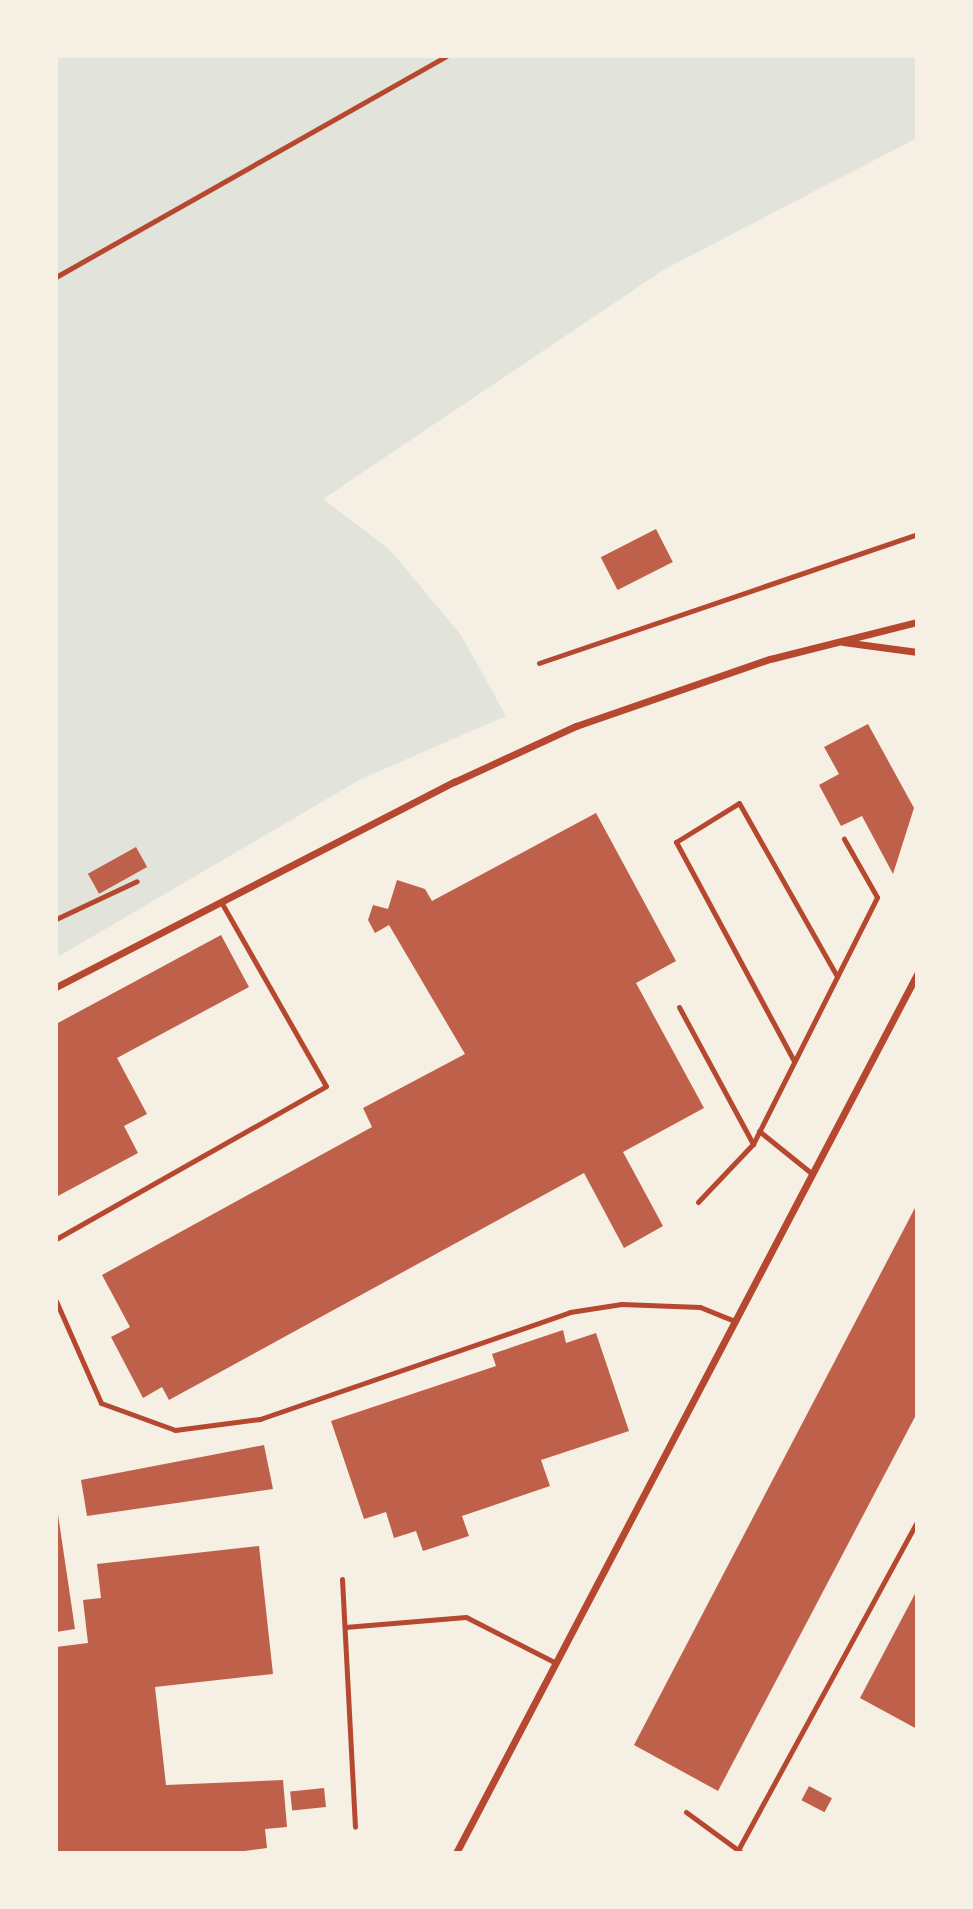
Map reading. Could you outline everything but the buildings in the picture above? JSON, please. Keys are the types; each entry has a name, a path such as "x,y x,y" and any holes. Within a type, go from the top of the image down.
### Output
{"street":[{"path":"56,987 576,726 839,641 917,622"},
{"path":"839,641 917,652"},
{"path":"456,1853 810,1172 917,974"}],"lane":[{"path":"538,663 917,534"},
{"path":"794,1061 676,842 739,803 837,976"},
{"path":"698,1202 753,1144 877,897 844,839"},
{"path":"56,919 137,881"},
{"path":"56,1239 326,1086 221,902"},
{"path":"679,1007 753,1144"},
{"path":"759,1131 810,1172"},
{"path":"56,1301 101,1403 175,1430 260,1419 570,1312 621,1304 700,1307 733,1320"},
{"path":"686,1812 740,1852 917,1522"},
{"path":"342,1579 355,1827"},
{"path":"345,1627 466,1617 554,1662"}],"path":[{"path":"56,277 446,56"}],"shaded area":[{"path":"56,56 917,56 917,138 665,269 323,499 390,550 461,635 506,716 361,779 56,958"}]}
